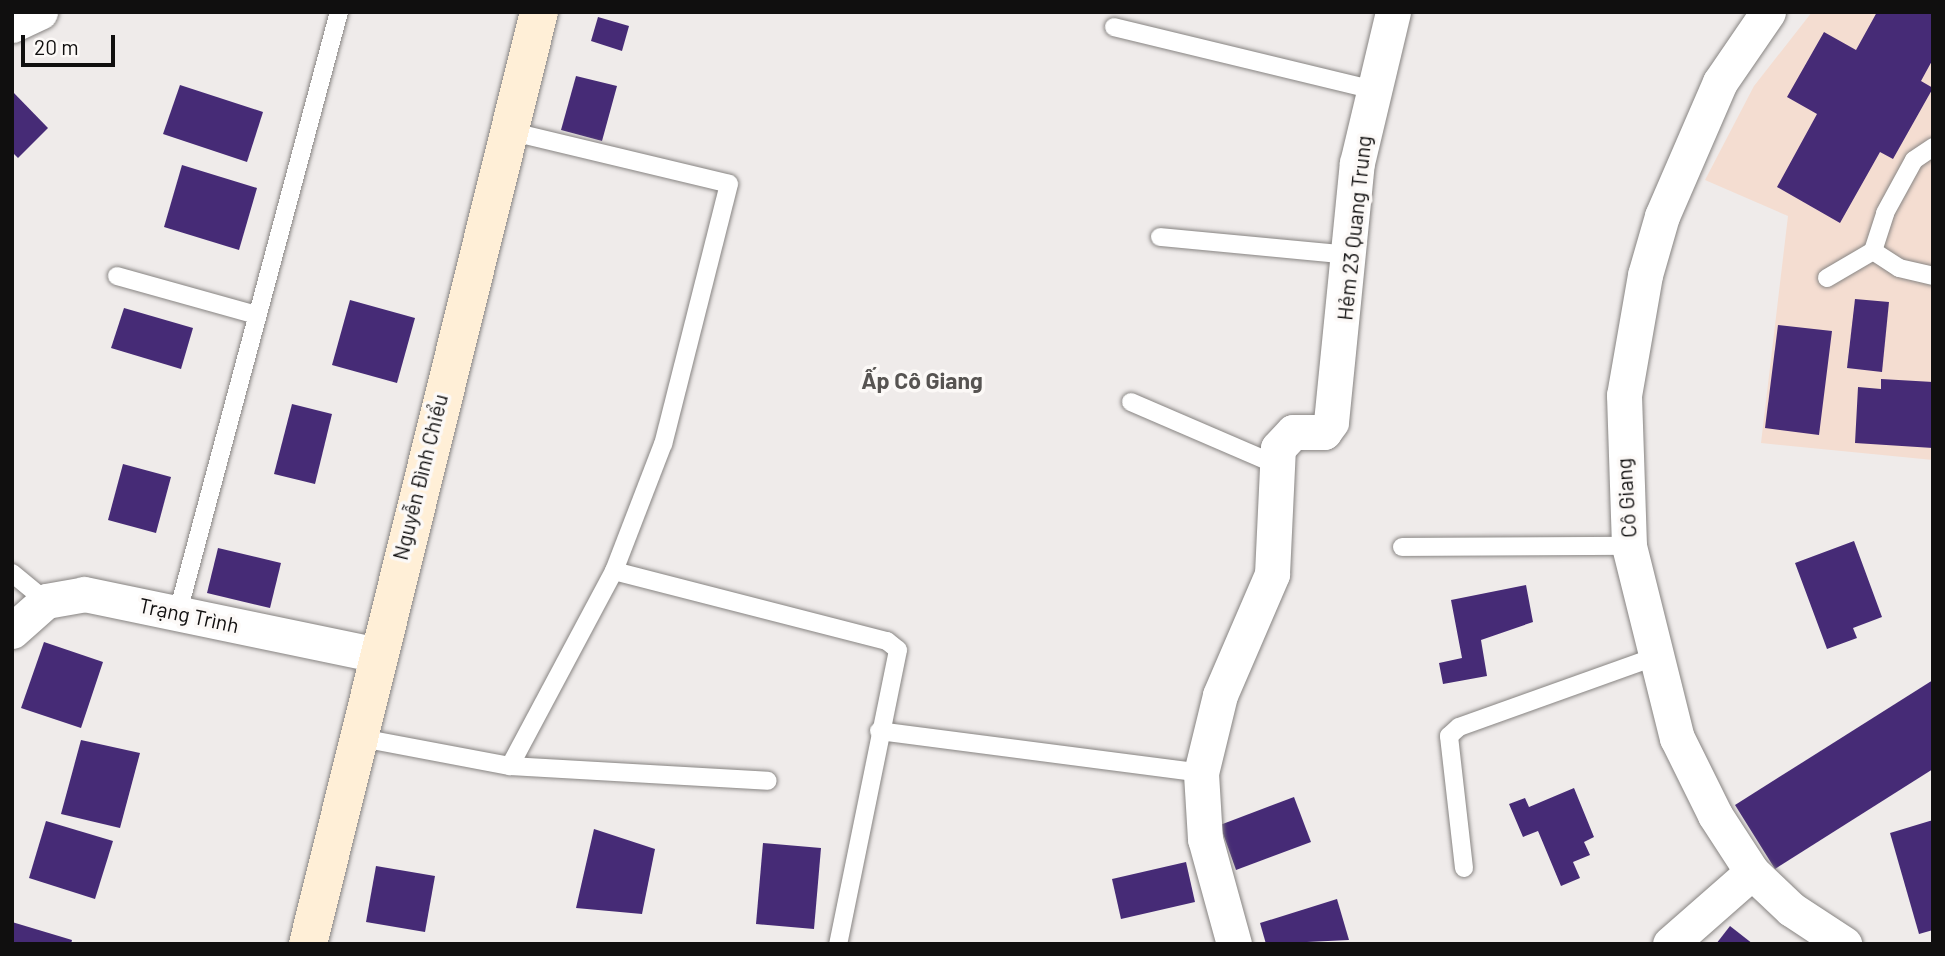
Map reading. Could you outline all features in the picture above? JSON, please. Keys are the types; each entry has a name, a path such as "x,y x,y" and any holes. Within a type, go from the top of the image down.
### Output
{"main road":[{"name":"Nguyễn Đình Chiểu","path":"308,944 375,654 539,12"}],"street":[{"path":"12,25 40,12"},
{"name":"Hẻm 23 Quang Trung","path":"1275,464 1283,438 1311,435 1331,422 1371,89 1394,12"},
{"name":"Cô Giang","path":"1757,16 1704,117 1645,275 1624,395 1629,546 1652,658 1682,749 1715,815 1752,872 1791,909 1844,944"},
{"path":"1234,944 1205,839 1201,773 1220,695 1272,574 1280,502 1275,464"},
{"name":"Trạng Trình","path":"46,601 84,594 375,654"},
{"path":"14,634 46,601"},
{"path":"1670,944 1752,872"}],"lane":[{"path":"178,612 253,314 339,12"},
{"path":"1114,27 1371,89"},
{"path":"509,131 729,184 663,444 614,571 510,766"},
{"path":"1827,278 1873,251 1885,213 1914,160 1933,148"},
{"path":"1160,237 1349,255"},
{"path":"1873,251 1899,268 1933,276"},
{"path":"117,276 253,314"},
{"path":"1131,402 1275,464"},
{"path":"1402,547 1629,546"},
{"path":"614,571 887,641 898,650 879,731 838,944"},
{"path":"12,572 46,601"},
{"path":"1464,869 1449,736 1652,658"},
{"path":"879,731 1201,773"},
{"path":"356,737 510,766 768,781"}],"shaded area":[{"path":"1812,12 1933,12 1933,460 1761,443 1788,216 1705,180 1754,86"}],"building":[{"path":"1877,12 1933,12 1933,59 1921,81 1933,88 1893,159 1880,152 1840,223 1777,187 1817,114 1787,97 1824,32 1856,50"},
{"path":"598,17 629,26 622,51 591,41"},
{"path":"576,76 617,86 602,141 561,130"},
{"path":"180,85 263,112 247,162 163,134"},
{"path":"12,91 48,128 18,158 12,152"},
{"path":"182,165 257,188 239,250 164,227"},
{"path":"1855,299 1889,302 1882,372 1847,368"},
{"path":"350,300 415,318 397,383 332,365"},
{"path":"124,308 193,328 181,369 111,348"},
{"path":"1778,325 1832,331 1819,435 1765,428"},
{"path":"1881,379 1933,382 1933,448 1855,443 1858,387 1881,389"},
{"path":"292,404 332,414 315,484 274,474"},
{"path":"123,464 171,477 156,533 108,520"},
{"path":"1854,541 1882,617 1853,628 1857,638 1827,649 1795,563"},
{"path":"218,548 281,563 270,608 207,593"},
{"path":"1526,585 1533,622 1481,640 1487,676 1443,684 1439,663 1462,658 1451,600"},
{"path":"44,642 103,662 81,728 21,708"},
{"path":"1933,680 1933,769 1775,869 1735,805"},
{"path":"81,740 140,753 120,828 61,814"},
{"path":"1574,788 1594,837 1584,842 1590,855 1573,862 1580,878 1561,886 1538,831 1523,837 1509,804 1525,798 1529,807"},
{"path":"1294,797 1311,842 1236,870 1220,825"},
{"path":"1933,820 1933,930 1919,934 1890,833"},
{"path":"46,821 113,841 95,899 29,878"},
{"path":"594,829 655,849 642,914 576,908"},
{"path":"763,843 821,848 814,929 756,924"},
{"path":"1186,862 1195,902 1121,919 1112,879"},
{"path":"376,866 435,876 425,932 366,922"},
{"path":"1337,899 1349,940 1266,944 1260,923"},
{"path":"12,922 72,940 71,944 12,944"},
{"path":"1730,926 1753,944 1716,944"}],"district":[{"name":"Ấp Cô Giang","path":"922,380"}]}
